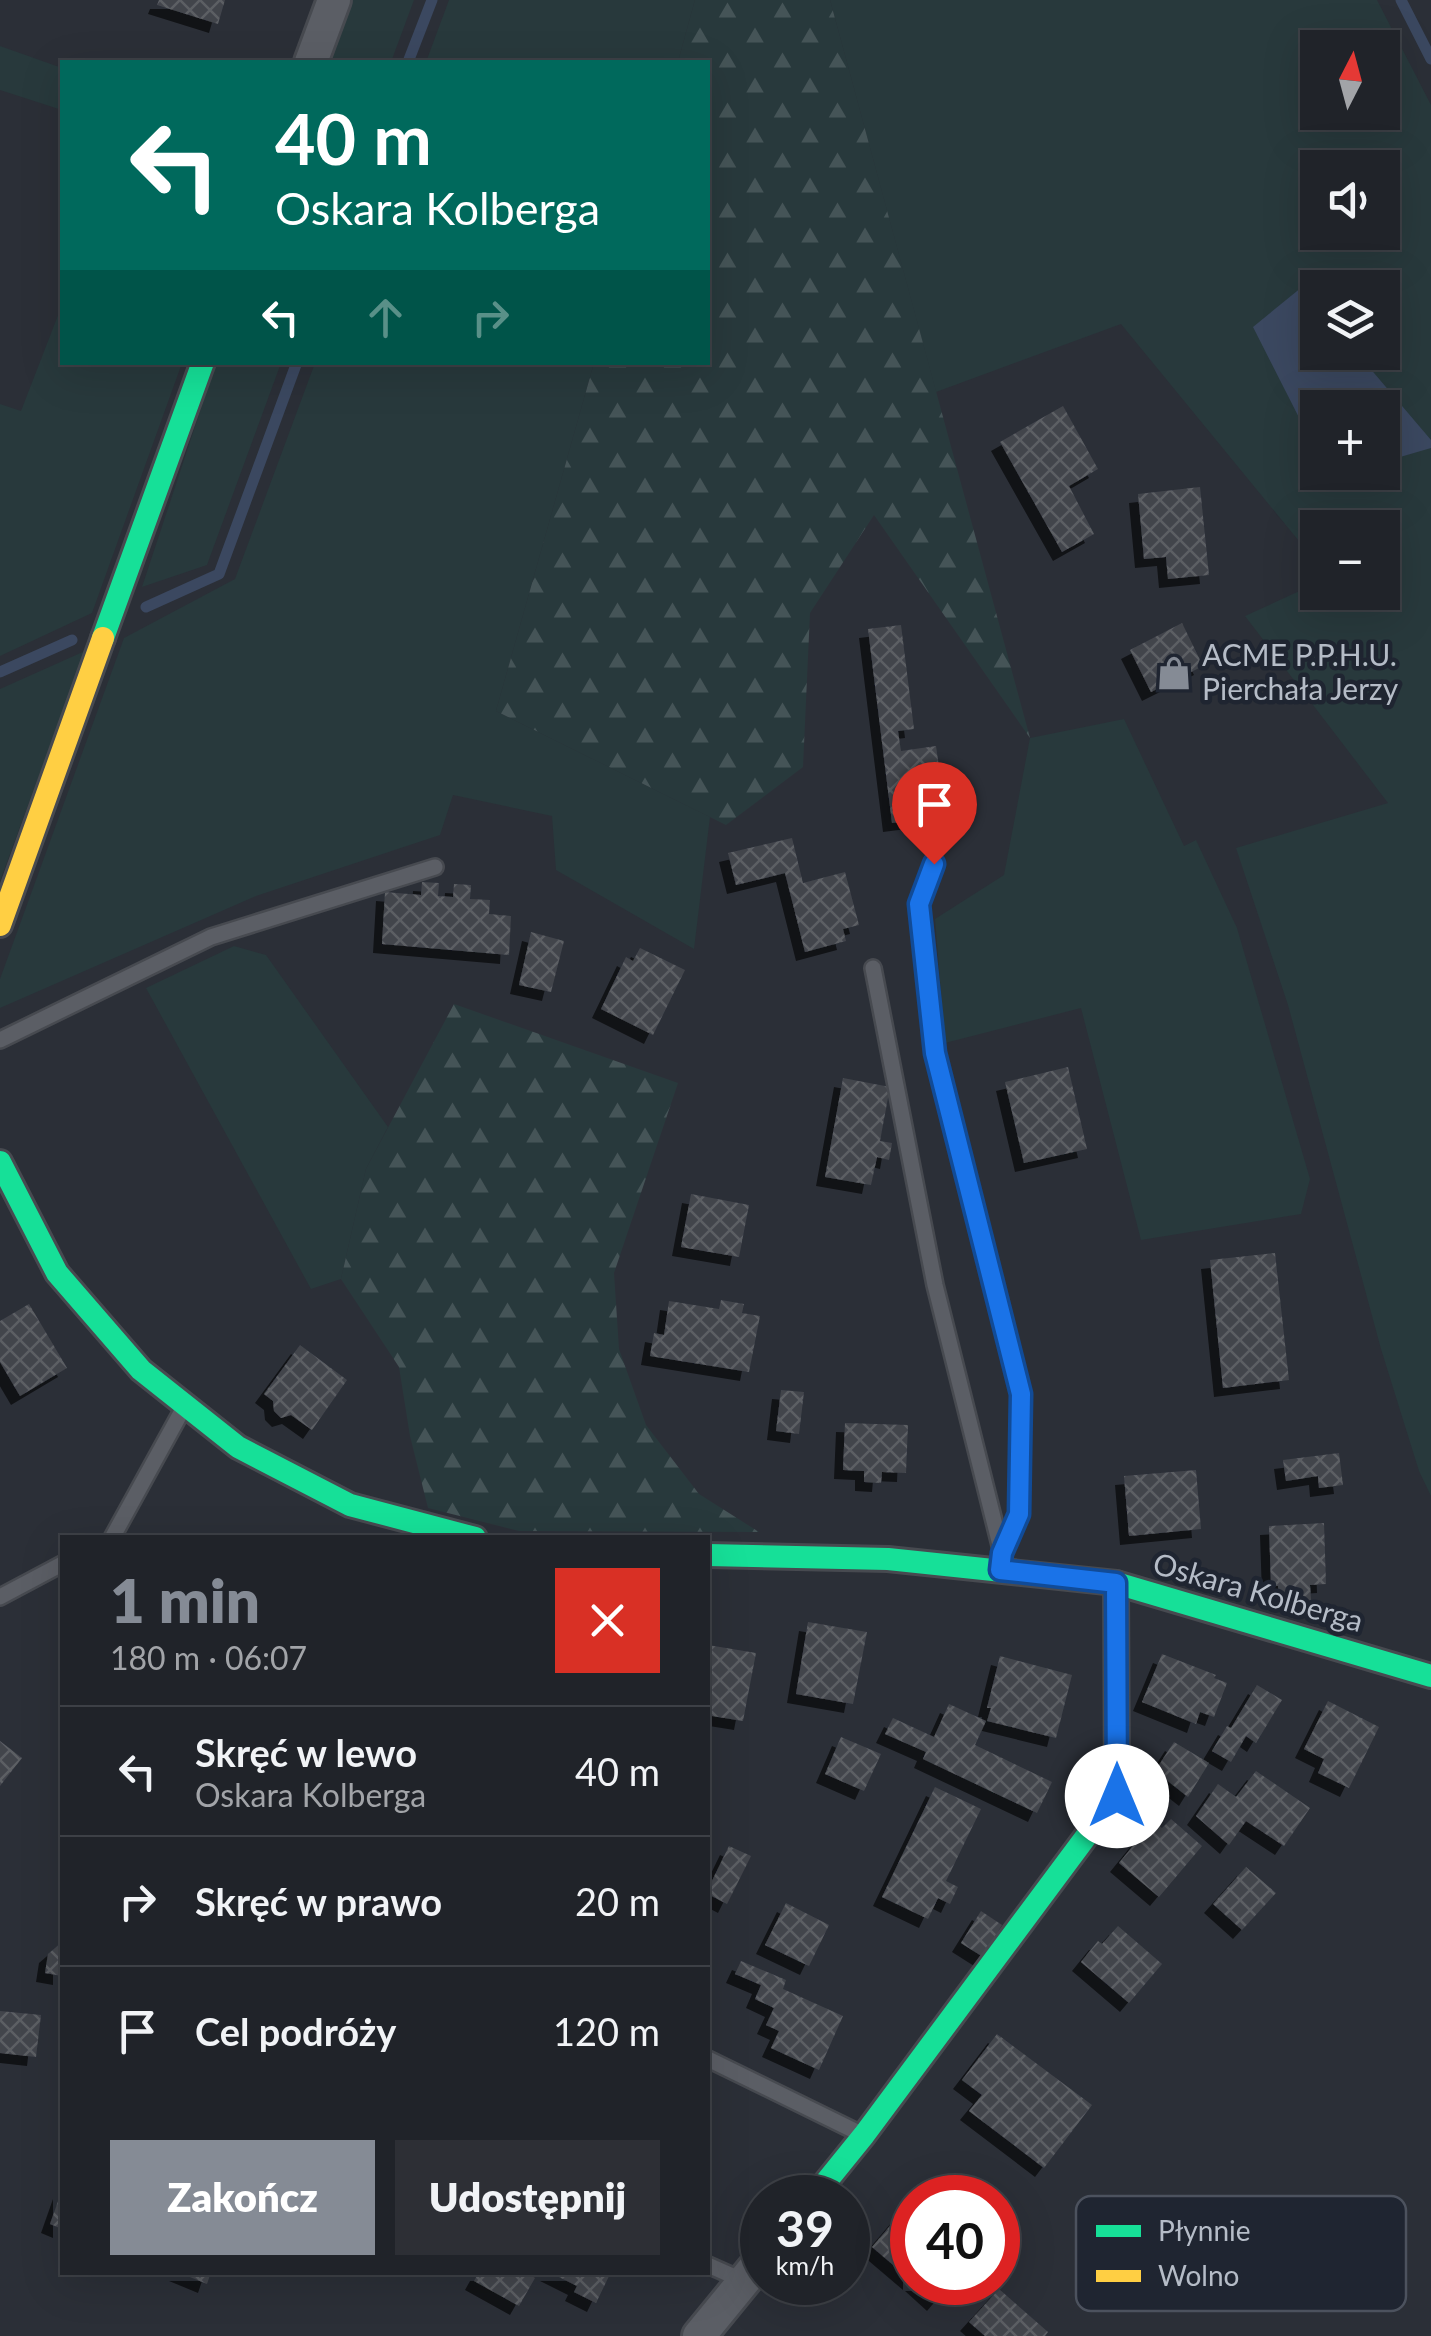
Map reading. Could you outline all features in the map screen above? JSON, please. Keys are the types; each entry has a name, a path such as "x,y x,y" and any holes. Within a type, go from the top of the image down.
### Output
{"street":[{"path":"312,60 334,0"},
{"path":"0,925 202,365"},
{"path":"0,1162 57,1273 141,1370 185,1406 238,1447 350,1506 463,1535"},
{"name":"Oskara Kolberga","path":"710,1555 1001,1562 1116,1583 1431,1676"},
{"path":"831,2175 1117,1796 1116,1583"},
{"path":"700,2336 740,2286"}],"lane":[{"path":"934,864 919,904 935,1053 1021,1394 1019,1514 1001,1562"},
{"path":"0,1040 211,937 435,867"},
{"path":"872,968 935,1285 1001,1562"},
{"path":"114,1535 185,1406"},
{"path":"710,1572 781,1557"},
{"path":"0,1597 60,1565"},
{"path":"710,2060 864,2135"},
{"path":"710,2264 740,2268"}],"green space":[{"path":"351,0 414,0 392,60 328,60"},
{"path":"449,0 695,0 679,60 427,60"},
{"path":"695,0 830,0 1030,738 874,515 810,613 803,767 726,825 496,711 593,365 710,365 710,60 679,60"},
{"path":"830,0 1377,0 1392,30 1300,30 1300,130 1400,130 1400,45 1431,105 1431,1496 1419,1471 1381,1349 1288,1005 1236,848 1388,803 1245,616 1300,591 1300,610 1400,610 1400,510 1300,510 1300,542 1121,324 936,392"},
{"path":"0,46 60,67 60,109 0,90"},
{"path":"60,310 60,365 181,365 92,613 0,656 0,404 21,411"},
{"path":"215,365 280,365 207,565 142,587"},
{"path":"314,365 593,365 496,711 710,817 694,949 556,870 552,816 453,795 440,835 256,896 0,1008 0,979 124,638 235,579"},
{"path":"85,651 0,881 0,689"},
{"path":"1124,719 1184,846 1196,840 1237,928 1310,1179 1301,1214 1141,1240 1081,1008 945,1043 935,919 1004,875 1030,738"},
{"path":"234,946 266,955 388,1127 366,1169 341,1279 311,1289 146,988"},
{"path":"454,1004 678,1083 614,1273 619,1349 646,1425 699,1494 759,1532 519,1531 428,1508 410,1436 399,1367 341,1279 366,1169"}],"water":[{"path":"1300,289 1300,370 1371,370 1388,390 1300,390 1300,420 1253,327"},
{"path":"1400,404 1431,440 1431,448 1400,457"}],"building":[{"path":"159,0 225,0 218,24 157,5"},
{"path":"1063,406 1098,469 1069,486 1094,534 1062,552 1000,442"},
{"path":"1200,487 1209,575 1168,579 1166,557 1144,559 1138,494"},
{"path":"1182,623 1203,666 1151,692 1130,650"},
{"path":"901,625 914,729 898,731 901,751 936,746 944,801 937,802 939,817 892,823 868,629"},
{"path":"792,838 803,883 845,872 859,925 843,929 846,941 805,952 785,873 736,885 728,853"},
{"path":"422,882 439,883 438,896 453,897 454,884 471,885 470,899 490,900 489,914 511,916 509,955 382,944 385,892 421,895"},
{"path":"531,932 564,941 551,992 519,985"},
{"path":"640,948 685,970 653,1035 601,1009 626,957 633,961"},
{"path":"1068,1067 1087,1149 1024,1163 1005,1082"},
{"path":"843,1078 890,1087 880,1141 892,1143 889,1160 877,1157 871,1185 825,1177"},
{"path":"691,1194 749,1205 739,1257 681,1247"},
{"path":"1275,1253 1289,1380 1223,1388 1210,1260"},
{"path":"721,1300 744,1304 742,1313 760,1316 749,1372 650,1356 654,1333 664,1335 669,1301 719,1309"},
{"path":"29,1304 67,1368 20,1396 0,1362 0,1321"},
{"path":"300,1345 347,1380 312,1430 291,1415 281,1418 274,1411 273,1401 264,1394"},
{"path":"781,1390 804,1392 799,1434 776,1431"},
{"path":"845,1423 908,1425 906,1473 882,1472 881,1483 864,1482 864,1471 843,1470"},
{"path":"1339,1453 1343,1485 1319,1488 1318,1476 1286,1481 1283,1460"},
{"path":"1196,1470 1201,1529 1129,1536 1124,1476"},
{"path":"1324,1523 1326,1584 1310,1585 1311,1600 1279,1601 1278,1586 1271,1586 1269,1526"},
{"path":"808,1622 867,1632 853,1704 796,1694"},
{"path":"710,1645 756,1653 743,1721 712,1716 711,1721"},
{"path":"1162,1654 1227,1683 1214,1717 1200,1712 1196,1724 1142,1702"},
{"path":"1000,1656 1072,1675 1056,1738 987,1721"},
{"path":"1257,1685 1282,1700 1256,1743 1246,1736 1231,1762 1212,1751"},
{"path":"1328,1701 1379,1727 1349,1788 1318,1773 1324,1759 1304,1749"},
{"path":"949,1704 986,1721 975,1745 1052,1782 1037,1813 923,1759 926,1752 885,1734 893,1718 934,1737"},
{"path":"841,1737 881,1754 864,1791 825,1774"},
{"path":"0,1741 22,1758 0,1786"},
{"path":"1174,1742 1209,1763 1188,1797 1155,1771"},
{"path":"1256,1771 1310,1808 1284,1846 1246,1821 1229,1845 1196,1816 1218,1784 1236,1797"},
{"path":"935,1787 981,1809 946,1881 958,1887 950,1904 938,1898 928,1919 882,1897"},
{"path":"1171,1819 1202,1846 1159,1897 1119,1863 1153,1821 1162,1828"},
{"path":"729,1846 751,1856 727,1904 710,1895 710,1885"},
{"path":"1246,1867 1276,1893 1242,1930 1213,1904"},
{"path":"786,1903 829,1925 809,1966 765,1945"},
{"path":"981,1911 1002,1925 983,1957 961,1943"},
{"path":"1118,1926 1162,1964 1129,2003 1081,1962 1098,1941 1102,1944"},
{"path":"60,1944 60,1976 45,1973 48,1954"},
{"path":"741,1961 786,1980 783,1989 843,2016 819,2070 771,2048 779,2031 766,2025 774,2008 755,1999 761,1985 735,1974"},
{"path":"0,2011 41,2015 36,2057 0,2053"},
{"path":"997,2034 1092,2105 1044,2168 969,2111 982,2095 962,2080"},
{"path":"60,2196 60,2228 50,2224"},
{"path":"890,2226 890,2262 872,2247"},
{"path":"185,2275 210,2275 207,2284"},
{"path":"477,2275 535,2278 519,2306 474,2281"},
{"path":"555,2275 610,2275 596,2303 574,2292 577,2286"},
{"path":"984,2305 1017,2305 1048,2332 1045,2336 985,2336 969,2322"}],"waterway":[{"path":"409,60 432,0"},
{"path":"1401,0 1431,59"},
{"path":"146,607 219,574 296,365"},
{"path":"0,672 72,640"}],"traffic: fast":[{"path":"103,638 202,365"},
{"path":"0,1162 57,1273 141,1370 238,1447 350,1505 464,1535"},
{"path":"710,1555 888,1559 1116,1583 1431,1676"},
{"path":"832,2175 1117,1795 1116,1583"}],"traffic: slow":[{"path":"0,925 103,638"}],"place":[{"name":"ACME P.P.H.U. Pierchała Jerzy","path":"1174,673"}],"route":[{"path":"934,864 919,904 935,1053 1021,1394 1019,1514 1002,1553 1000,1570 1116,1583 1117,1796"}]}
